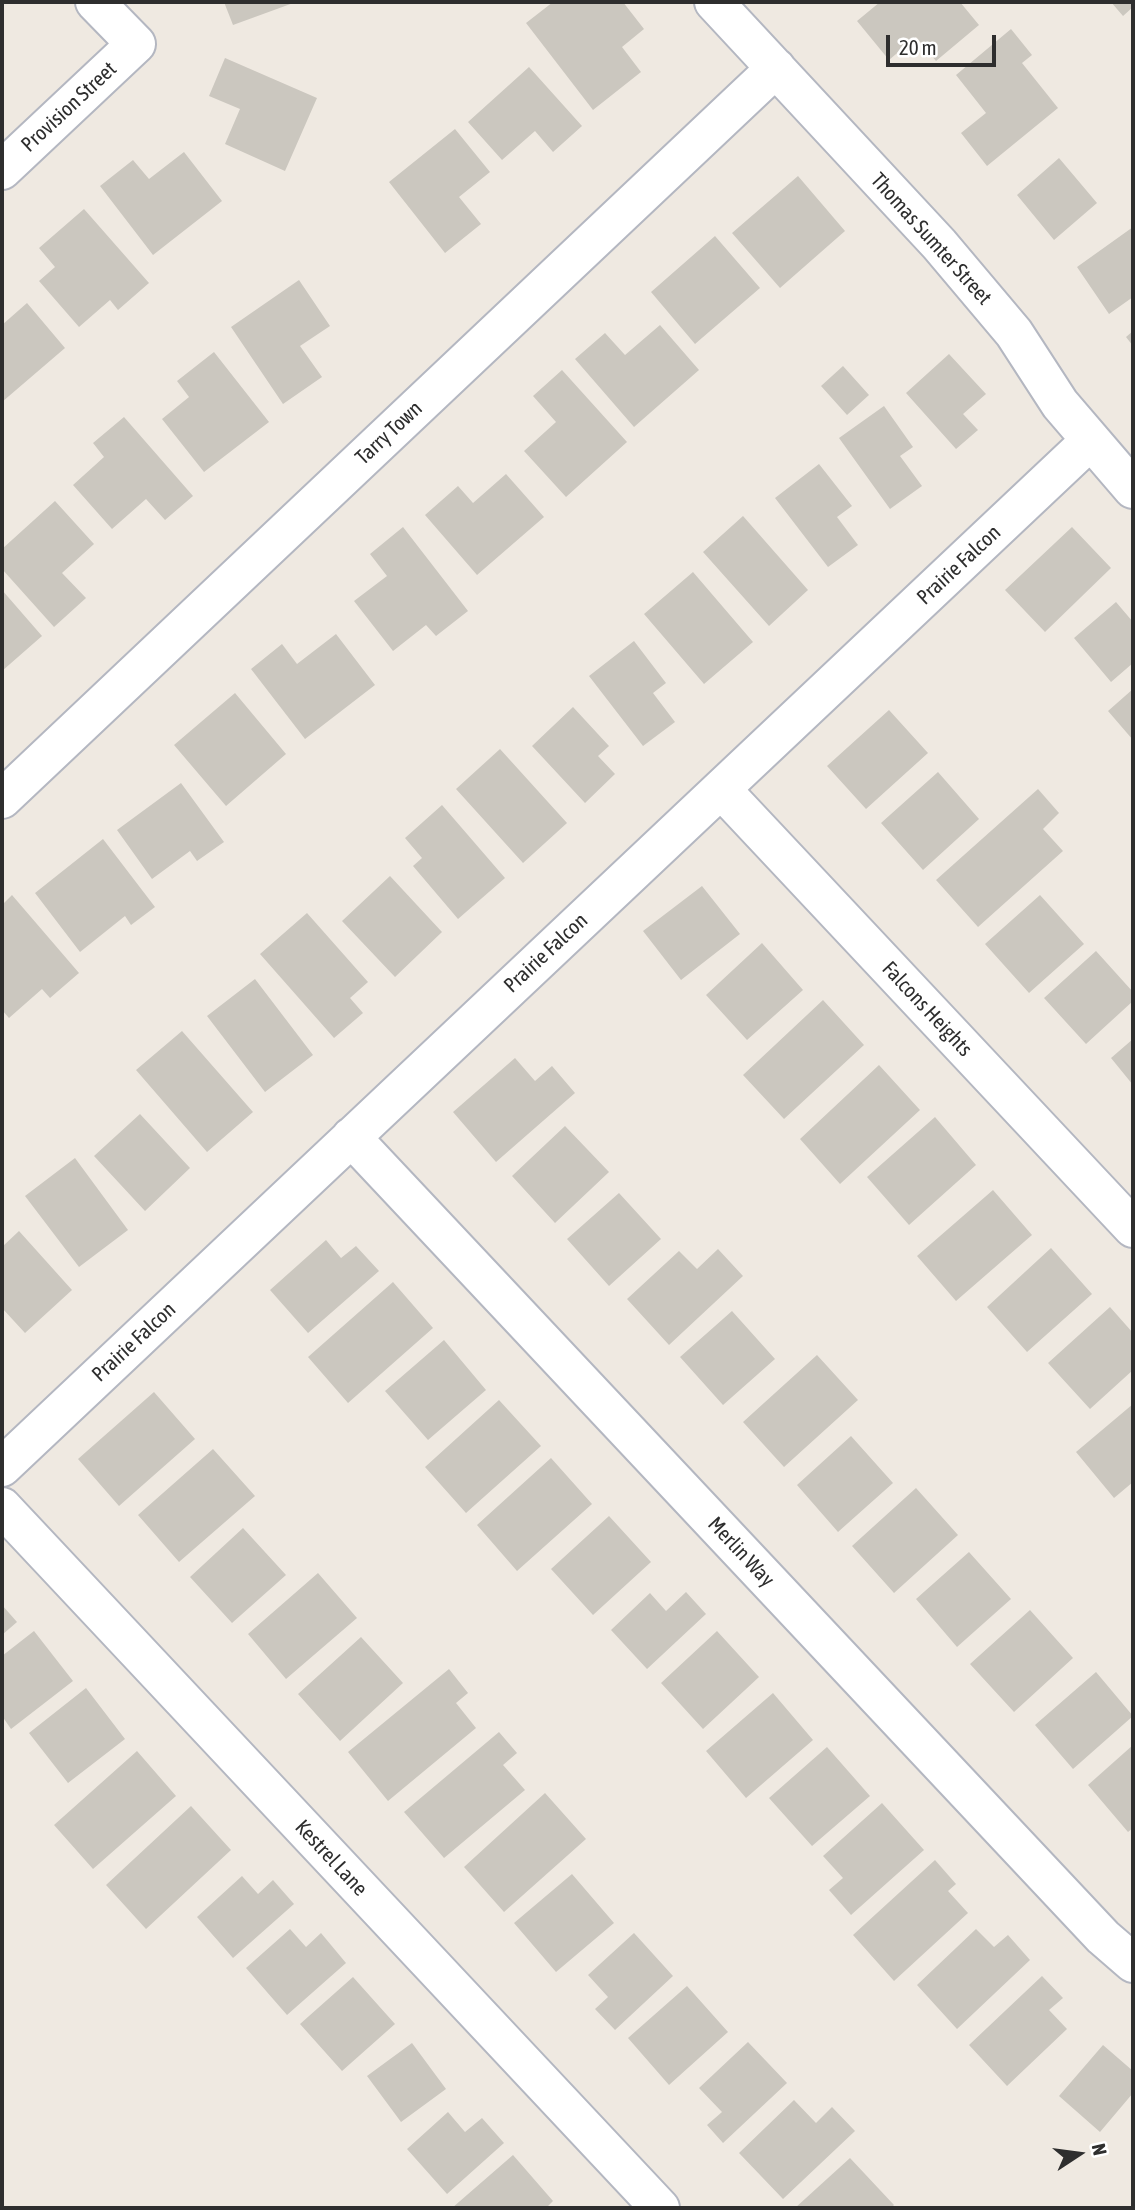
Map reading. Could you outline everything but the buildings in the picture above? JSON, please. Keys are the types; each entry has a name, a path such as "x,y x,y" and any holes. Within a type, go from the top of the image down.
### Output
{"street":[{"name":"Provision Street","path":"2,170 136,44 95,2"},
{"name":"Thomas Sumter Street","path":"714,2 939,244 1014,333 1060,404 1133,489"},
{"name":"Tarry Town","path":"2,799 776,68"},
{"name":"Prairie Falcon","path":"2,1467 1091,440"},
{"name":"Falcons Heights","path":"721,789 1133,1228"},
{"name":"Merlin Way","path":"351,1137 1102,1937 1133,1963"},
{"name":"Kestrel Lane","path":"2,1507 660,2208"}]}
